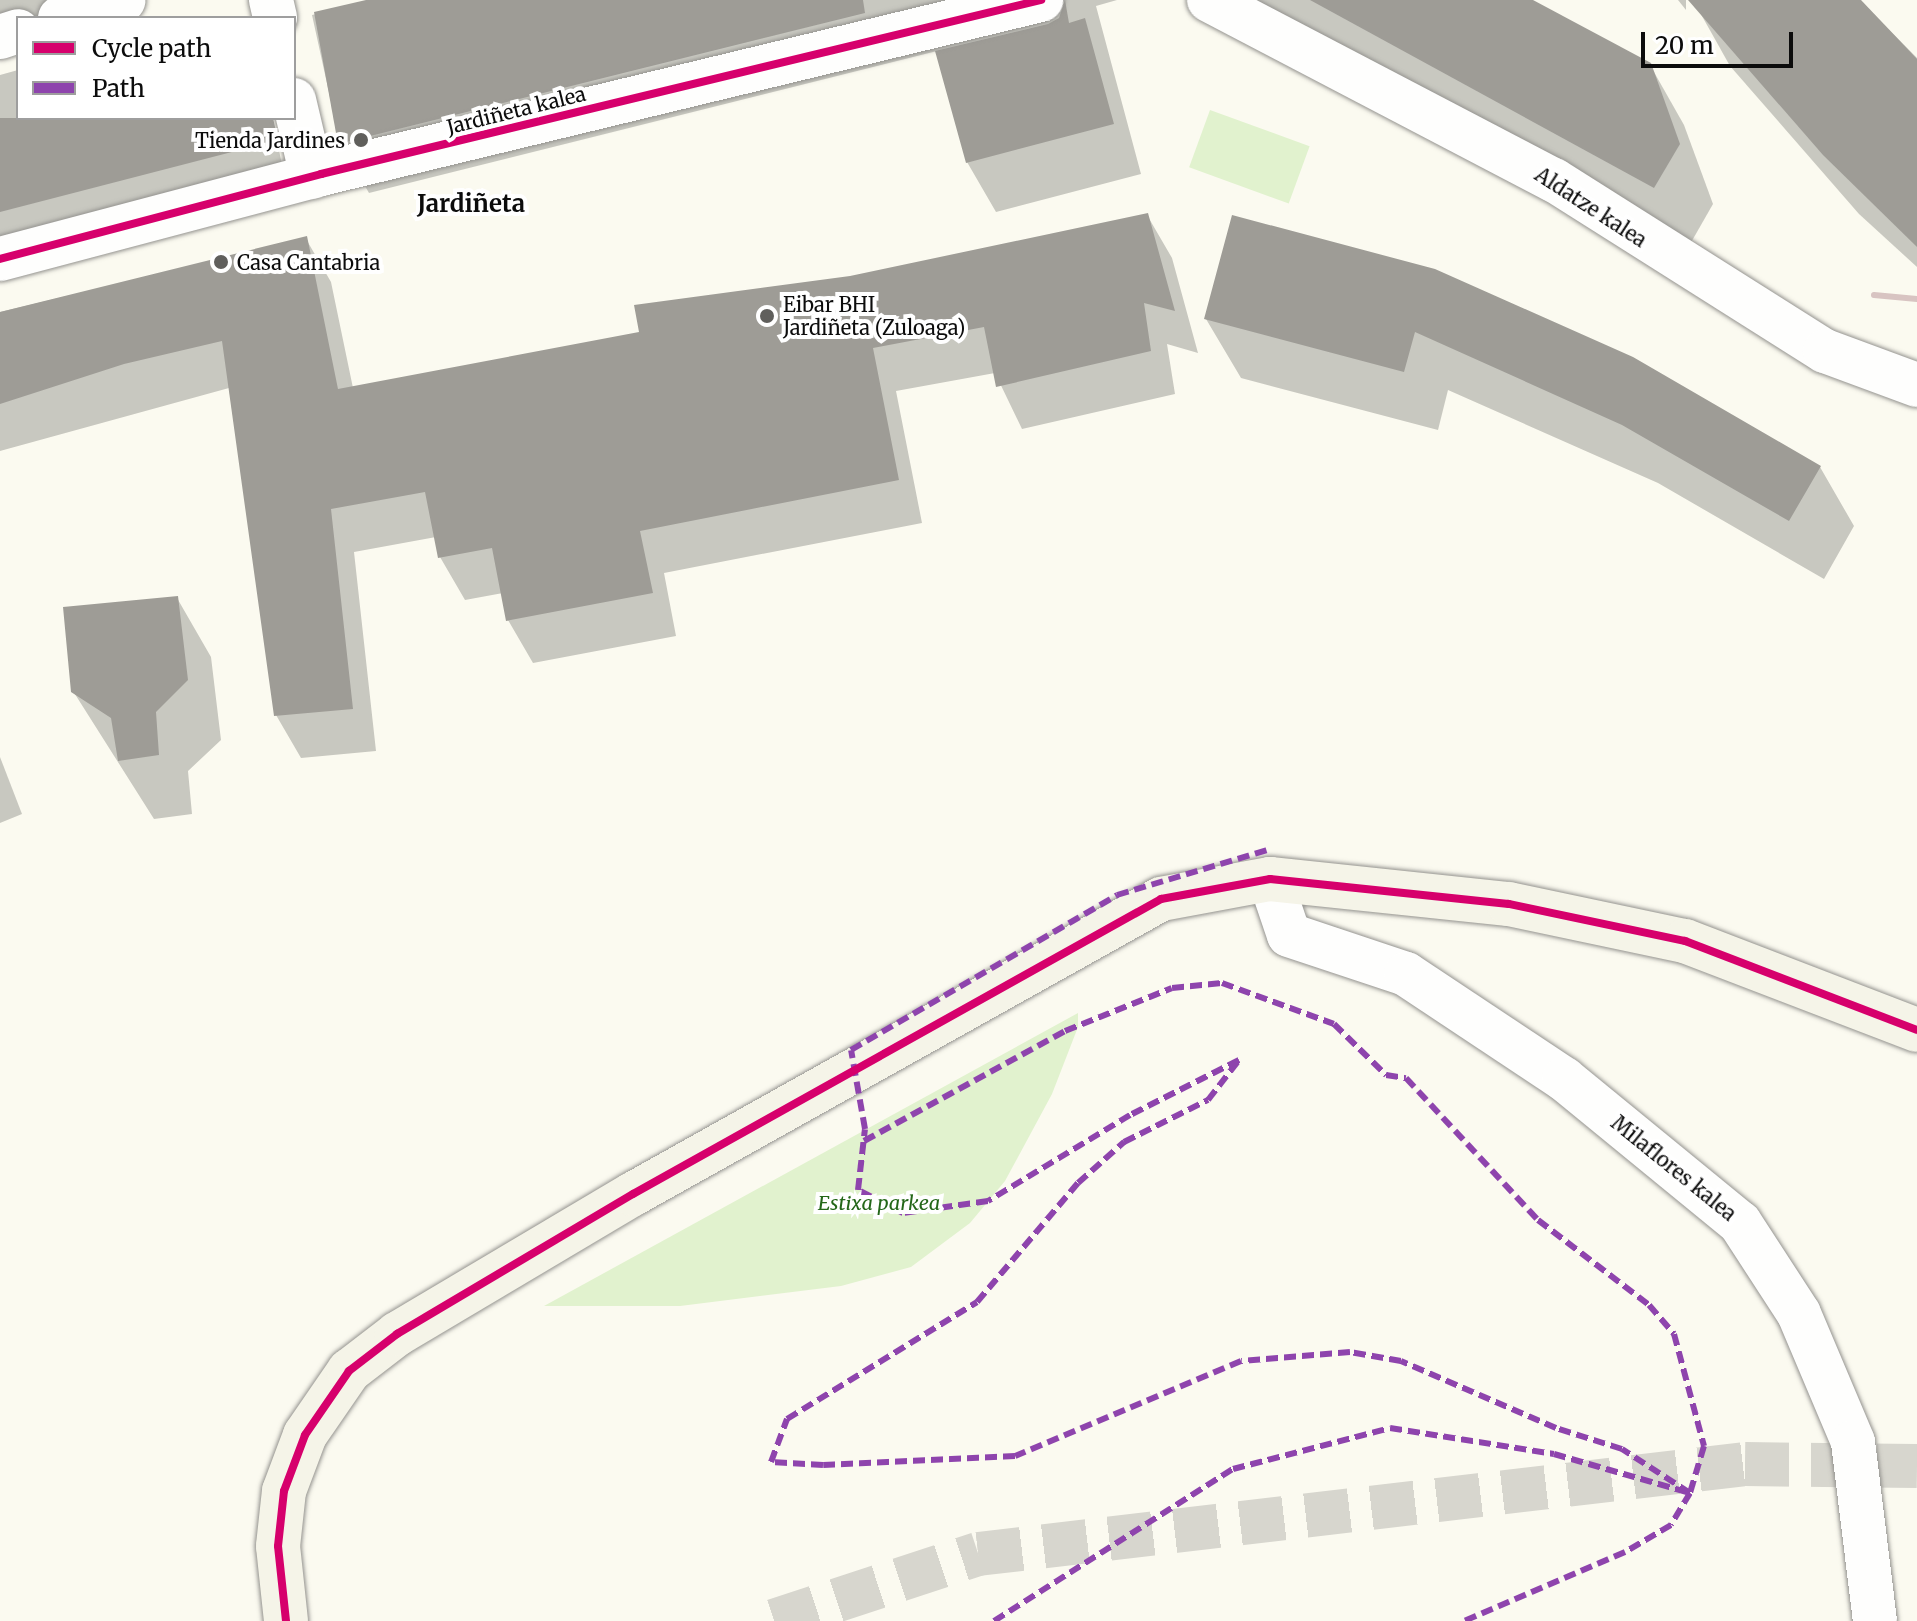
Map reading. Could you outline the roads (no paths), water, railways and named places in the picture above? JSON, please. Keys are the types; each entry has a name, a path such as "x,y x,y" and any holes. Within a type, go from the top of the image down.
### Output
{"street":[{"path":"63,11 124,0"},
{"name":"Jardiñeta kalea","path":"0,259 312,177 1041,0"},
{"name":"Aldatze kalea","path":"1209,0 1554,180 1825,351 1910,379"},
{"path":"296,109 312,177"},
{"path":"286,1621 278,1546 284,1491 305,1435 349,1371 397,1334 633,1194 1161,899 1270,879 1509,904 1685,941 1917,1030"},
{"name":"Milaflores kalea","path":"1270,879 1289,935 1406,974 1564,1079 1740,1223 1799,1314 1853,1442 1875,1621"}],"tunnel":[{"path":"774,1621 978,1554 1745,1464 1917,1466"}],"railway":[{"path":"1874,295 1917,299"}],"place":[{"name":"Tienda Jardines","path":"361,140"},
{"name":"Casa Cantabria","path":"221,262"},
{"name":"Eibar BHI Jardiñeta (Zuloaga)","path":"767,316"}],"district":[{"name":"Jardiñeta","path":"471,204"}],"park label":[{"name":"Estixa parkea","path":"879,1202"}]}
